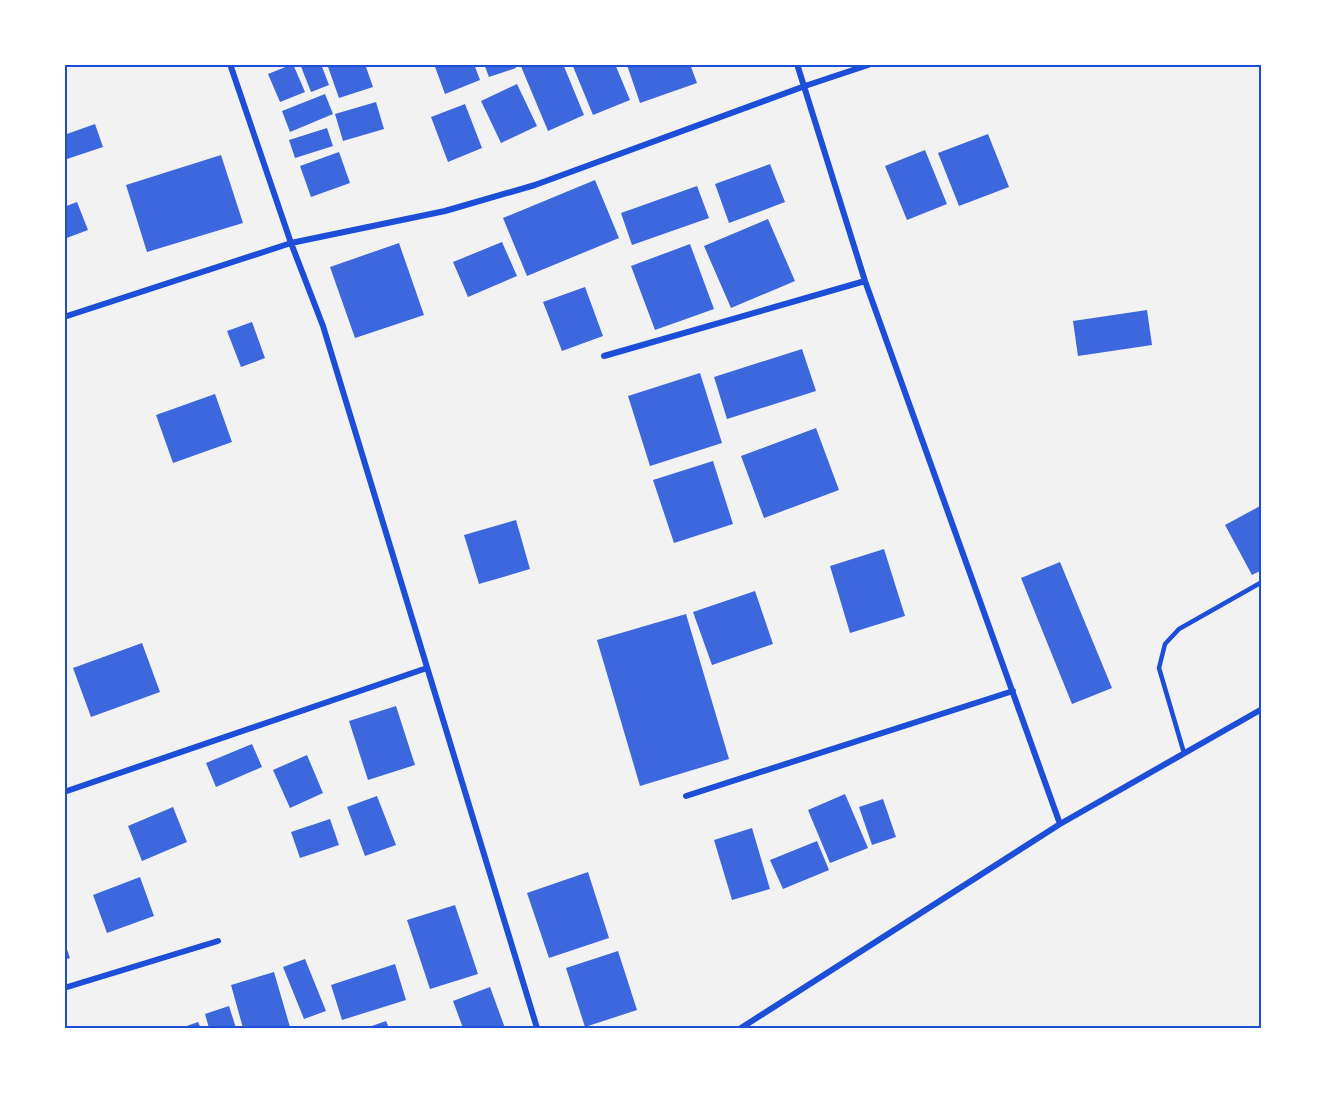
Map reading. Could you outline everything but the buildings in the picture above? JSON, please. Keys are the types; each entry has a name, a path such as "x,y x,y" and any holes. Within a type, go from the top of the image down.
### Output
{"street":[{"path":"230,64 291,243 323,326 537,1029"},
{"path":"797,64 866,281 1060,824"},
{"path":"64,317 291,243 445,211 535,185 871,64"},
{"path":"604,356 866,281"},
{"path":"64,792 427,668"},
{"path":"686,796 1013,691"},
{"path":"741,1029 1060,824 1262,709"},
{"path":"64,988 218,941"}],"lane":[{"path":"1184,753 1159,668 1165,644 1179,629 1262,582"}]}
